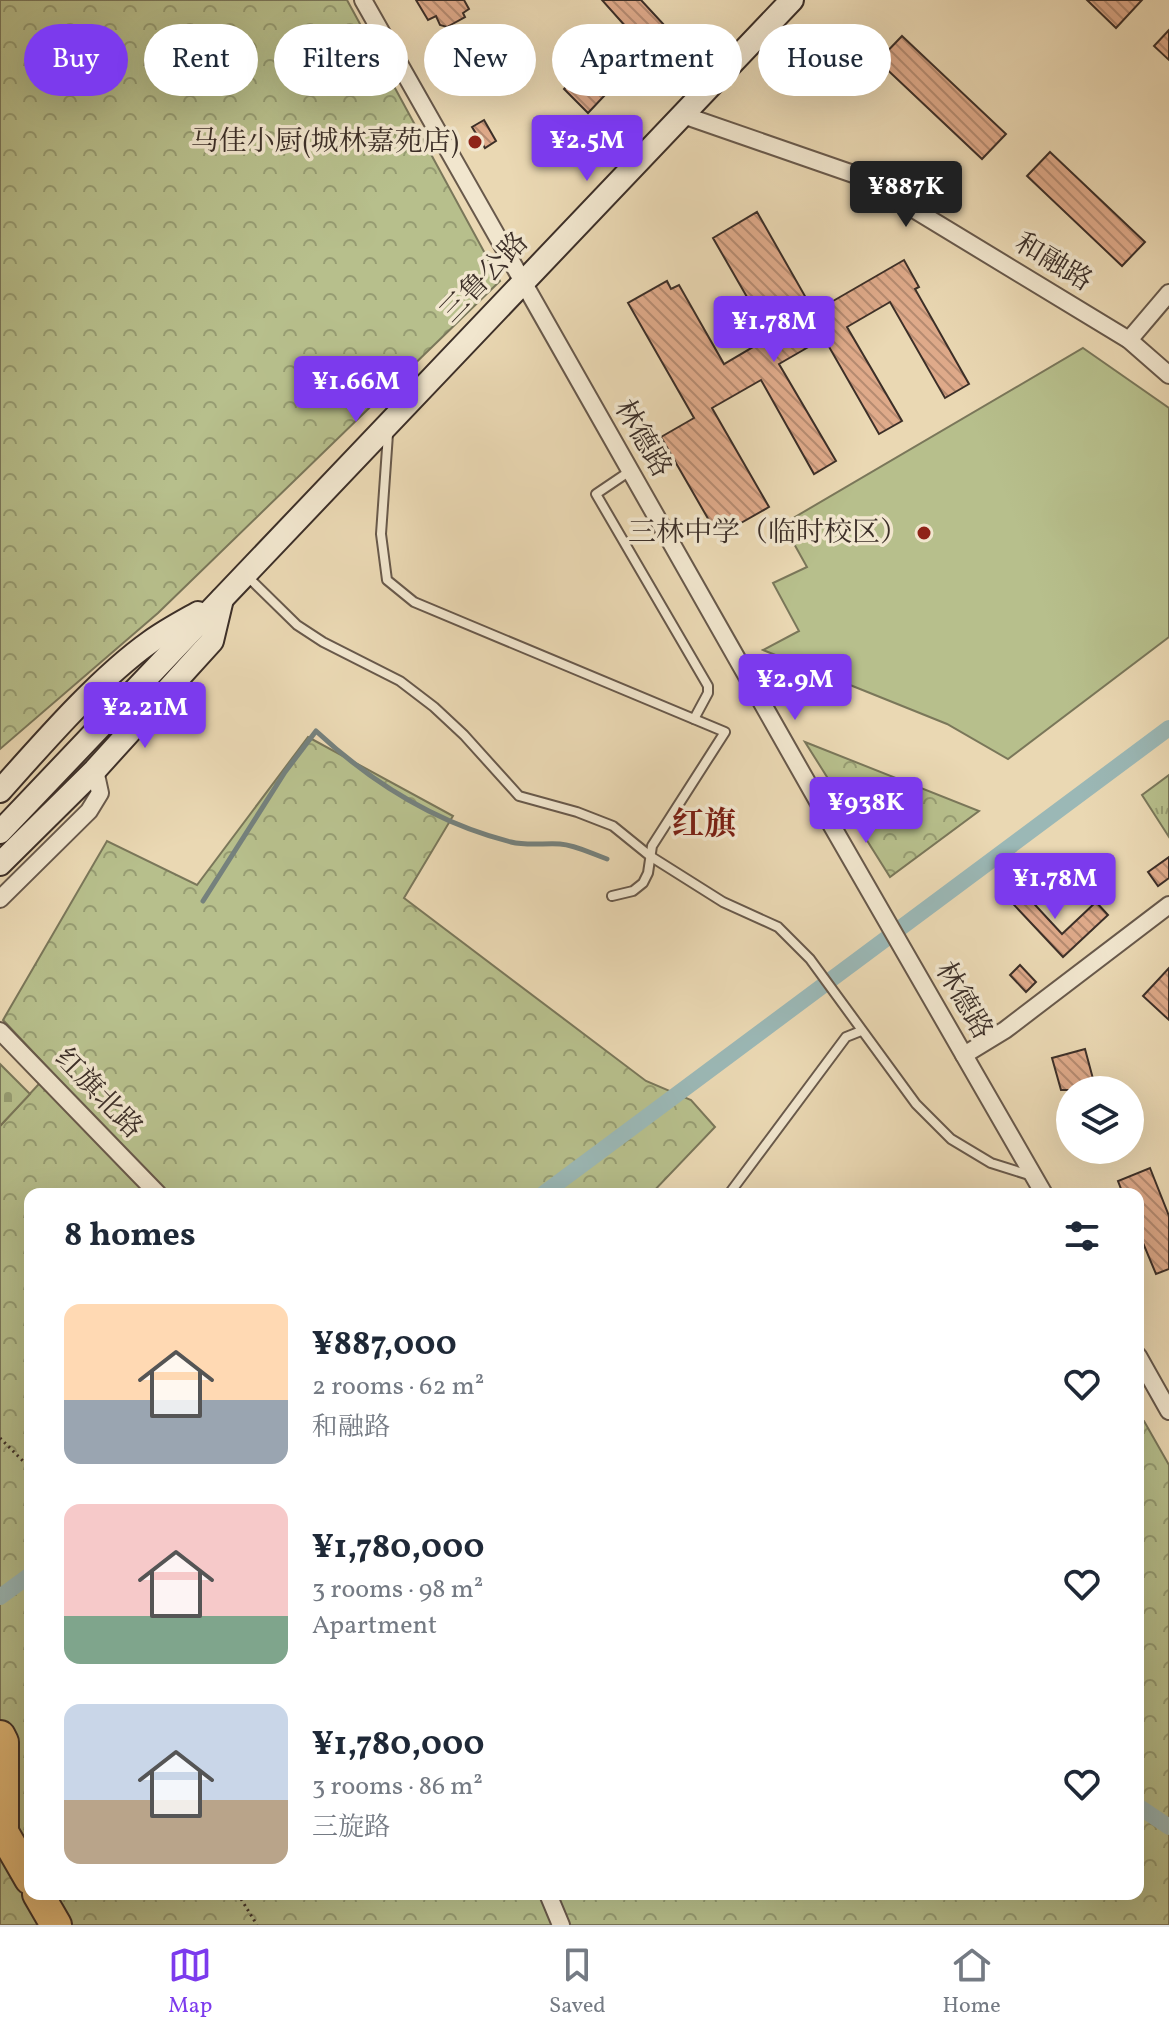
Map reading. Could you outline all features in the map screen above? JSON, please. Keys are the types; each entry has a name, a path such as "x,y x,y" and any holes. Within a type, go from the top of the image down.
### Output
{"highway":[{"path":"0,1736 3,1742 2,1830 24,1868"},
{"path":"41,1900 56,1925"}],"main road":[{"name":"三鲁公路","path":"0,832 792,0"},
{"name":"三鲁公路","path":"0,791 39,746 119,668 149,643 222,597"},
{"path":"0,864 95,770 212,641 222,597"}],"street":[{"name":"林德路","path":"363,0 1041,1188"},
{"name":"和融路","path":"683,115 859,176 1129,340 1169,375"},
{"path":"1129,340 1169,293"},
{"path":"0,899 89,811 100,793 95,770"},
{"path":"964,1055 1005,1030 1169,905"},
{"name":"红旗北路","path":"0,1031 152,1188"},
{"path":"1144,1367 1169,1411"},
{"path":"551,1900 561,1925"}],"lane":[{"path":"389,422 382,503 382,561 387,580 414,602 725,732 652,846 648,873 643,883 633,891 612,896"},
{"path":"630,471 596,494 708,686 708,693 694,719"},
{"path":"245,574 297,625 323,642 400,681 434,707 519,796 613,826 650,856 723,902 778,927 810,959 916,1104 951,1139 991,1163 1034,1176"},
{"path":"733,1188 846,1037 861,1031"}],"path":[{"path":"0,1438 24,1462"},
{"path":"242,1900 257,1925"}],"green space":[{"path":"0,0 347,0 360,24 274,24 274,96 399,96 500,281 158,613 0,749"},
{"path":"1083,348 1169,408 1169,637 1008,759 947,724 763,650 799,631 773,583 807,567 783,524"},
{"path":"308,737 453,816 404,898 646,1081 691,1100 715,1127 657,1188 24,1188 24,1900 1144,1900 1144,1421 1169,1465 1169,1925 0,1925 0,1126 51,1071 3,1020 107,841 197,885"},
{"path":"805,742 979,811 890,877"},
{"path":"1169,775 1169,837 1142,795"},
{"path":"0,1064 30,1094 0,1126"}],"building":[{"path":"416,0 464,0 469,9 463,13 465,17 452,24 440,24 436,16 428,20"},
{"path":"602,0 641,0 663,24 623,24"},
{"path":"1087,0 1142,0 1116,28"},
{"path":"1169,30 1169,60 1154,46"},
{"path":"902,36 1006,134 982,159 891,73 891,47"},
{"path":"571,96 604,96 588,113"},
{"path":"484,120 496,141 485,148 472,127"},
{"path":"1050,152 1145,242 1122,266 1027,176"},
{"path":"757,212 814,312 904,260 919,287 915,289 969,384 945,398 890,302 847,327 902,421 879,434 824,338 779,364 836,461 814,474 761,380 712,408 769,507 718,536 661,437 694,418 628,303 667,281 671,289 679,285 724,364 770,337 713,238"},
{"path":"1169,857 1169,878 1158,886 1148,872"},
{"path":"1012,880 1062,934 1096,902 1108,915 1063,957 1001,891"},
{"path":"1020,965 1036,982 1026,992 1010,975"},
{"path":"1169,968 1169,1020 1143,996"},
{"path":"1085,1049 1092,1076 1057,1076 1052,1058"},
{"path":"1150,1168 1169,1216 1169,1269 1156,1274 1144,1245 1144,1188 1121,1188 1118,1181"}],"waterway":[{"path":"551,1188 1169,728"},
{"path":"203,901 285,772 316,731 360,768 431,813 511,842 566,845 607,859"},
{"path":"0,1597 24,1579"},
{"path":"1144,1810 1169,1827"}],"place":[{"name":"马佳小厨(城林嘉苑店)","path":"475,142"},
{"name":"三林中学（临时校区）","path":"924,533"}],"district":[{"name":"红旗","path":"704,826"}]}
